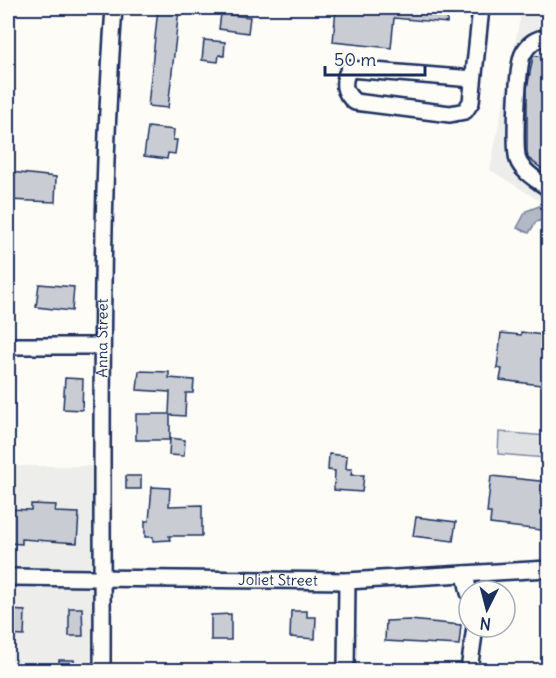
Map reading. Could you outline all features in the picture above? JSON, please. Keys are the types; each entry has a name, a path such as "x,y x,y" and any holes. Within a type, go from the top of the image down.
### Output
{"street":[{"name":"Anna Street","path":"102,670 101,346 105,147 114,8"},
{"path":"473,79 349,69 344,84 347,96 355,102 450,114 465,111 471,102 481,8"},
{"path":"549,38 531,42 521,55 515,137 518,161 528,174 549,188"},
{"path":"8,346 101,346"},
{"name":"Joliet Street","path":"8,577 347,581 549,569"},
{"path":"465,574 466,579"},
{"path":"346,670 347,581"},
{"path":"469,670 473,639"}],"shaded area":[{"path":"522,8 548,8 548,206 490,170"},
{"path":"542,205 547,217 545,219 536,222 529,233 517,228 526,211"},
{"path":"8,362 17,362 14,466 102,466 102,670 8,670"},
{"path":"499,432 547,436 545,458 498,454"}],"building":[{"path":"158,8 179,9 168,108 148,106"},
{"path":"336,8 448,8 447,23 394,18 391,48 333,42"},
{"path":"221,14 250,17 248,33 219,29"},
{"path":"204,40 225,42 224,56 219,55 218,62 202,60"},
{"path":"533,56 549,57 549,174 528,158 527,151 527,89"},
{"path":"148,127 174,130 173,140 177,140 175,154 168,153 167,159 144,156"},
{"path":"11,172 56,177 55,202 8,200 8,176 11,176"},
{"path":"39,284 74,287 72,311 36,307"},
{"path":"521,332 549,336 549,386 500,380 502,369 497,368 501,333 521,335"},
{"path":"139,371 169,372 169,378 194,380 193,393 186,393 185,416 170,415 170,440 136,440 136,414 169,414 170,392 137,390"},
{"path":"65,378 83,379 82,410 63,409"},
{"path":"170,438 185,440 184,456 169,455"},
{"path":"329,454 347,456 346,469 352,469 351,475 364,475 362,492 334,490 335,471 328,470"},
{"path":"126,476 141,476 141,489 126,489"},
{"path":"491,476 549,482 549,531 490,524 491,513 487,513"},
{"path":"152,487 170,488 169,506 202,505 202,536 169,536 170,540 153,541 153,537 145,537 145,521 149,521"},
{"path":"31,504 56,505 55,512 79,513 77,543 22,539 22,544 8,543 8,509 31,510"},
{"path":"416,517 456,522 453,541 413,536"},
{"path":"69,608 82,608 83,636 69,636"},
{"path":"8,610 25,611 24,636 8,635"},
{"path":"291,611 307,611 307,617 316,617 315,639 290,637"},
{"path":"231,614 231,640 211,640 211,615"},
{"path":"410,620 457,625 459,645 385,641 386,621"},
{"path":"59,660 74,660 75,670 59,670"}]}
